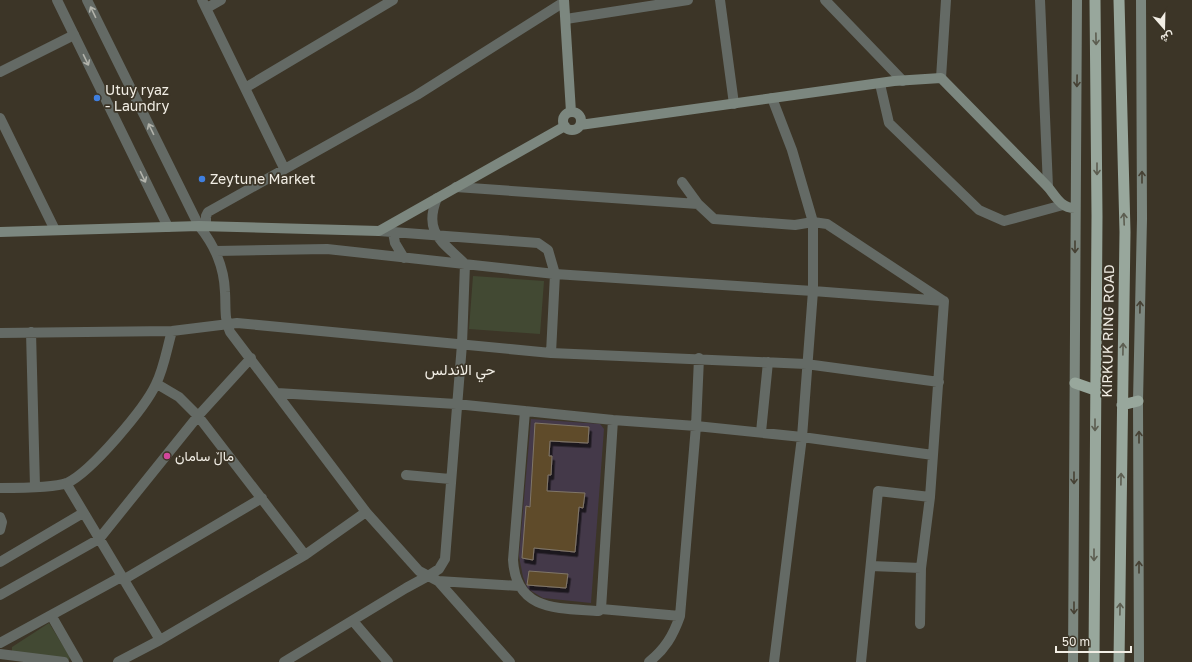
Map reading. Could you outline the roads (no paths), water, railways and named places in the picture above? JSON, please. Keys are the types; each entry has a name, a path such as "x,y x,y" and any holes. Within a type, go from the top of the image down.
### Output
{"highway":[{"name":"KIRKUK RING ROAD","path":"1094,662 1097,223 1095,0"},
{"name":"KIRKUK RING ROAD","path":"1119,0 1125,232 1119,662"},
{"path":"1075,383 1095,390"},
{"path":"1122,405 1138,401"}],"main road":[{"path":"1073,662 1077,0"},
{"path":"1138,662 1138,401 1142,218 1141,0"},
{"path":"564,1 571,112"},
{"path":"571,112 564,117 565,126 571,130 580,125 772,98 903,81 941,78 1048,187 1063,205 1075,208"},
{"path":"571,112 575,112 580,118 580,125"},
{"path":"0,232 203,226 379,231 565,126"}],"street":[{"path":"57,0 168,227"},
{"path":"87,0 216,251 223,271 226,324 230,332 366,512 412,564 428,576 438,581 510,662"},
{"path":"220,0 204,4 284,168"},
{"path":"245,88 393,0"},
{"path":"566,19 688,0"},
{"path":"720,0 734,104"},
{"path":"825,0 903,81"},
{"path":"941,78 946,0"},
{"path":"1040,0 1048,187"},
{"path":"203,226 208,212 284,168 417,95 564,1"},
{"path":"0,72 74,34"},
{"path":"880,84 889,123 979,210 1004,221 1063,205"},
{"path":"772,98 792,150 813,222 813,290 806,364 802,436 774,662"},
{"path":"0,118 55,230"},
{"path":"682,182 698,204 714,219 795,225 813,222 827,224 944,301"},
{"path":"456,187 698,204"},
{"path":"284,662 439,569 444,559 462,344 465,264 437,236 433,229 432,218 437,198"},
{"path":"379,231 437,236 465,236 538,243 548,250 555,274 551,353"},
{"path":"393,232 395,243 404,258"},
{"path":"216,251 327,249 555,274 813,290 944,301"},
{"path":"920,624 921,568 930,497 944,301"},
{"path":"0,333 172,331 237,323 551,353 699,358 806,364 939,382"},
{"path":"0,488 35,487 66,483 108,446 126,427 156,384 172,331"},
{"path":"31,332 35,487"},
{"path":"0,595 99,539 198,416 251,358"},
{"path":"649,662 667,644 674,633 680,616 696,426 699,358"},
{"path":"762,432 768,362"},
{"path":"156,384 178,397 198,416 305,555"},
{"path":"277,393 456,404 612,420 762,432 802,436 933,455"},
{"path":"525,411 513,560 514,574 519,586 533,601 542,606 599,612 601,609 680,616"},
{"path":"601,609 612,420"},
{"path":"406,474 450,479"},
{"path":"66,483 122,579 160,640"},
{"path":"861,662 878,491 930,497"},
{"path":"0,643 122,579 262,498"},
{"path":"118,662 160,640 305,555 366,512"},
{"path":"0,562 83,513"},
{"path":"0,517 2,522 0,530"},
{"path":"871,566 921,568"},
{"path":"438,581 519,586"},
{"path":"51,616 78,662"},
{"path":"353,621 388,662"},
{"path":"0,654 64,662"}],"place":[{"name":"Utuy ryaz - Laundry","path":"97,98"},
{"name":"Zeytune Market","path":"202,179"},
{"name":"ماڵ سامان","path":"167,456"}],"district":[{"name":"حي الاندلس","path":"460,370"}]}
